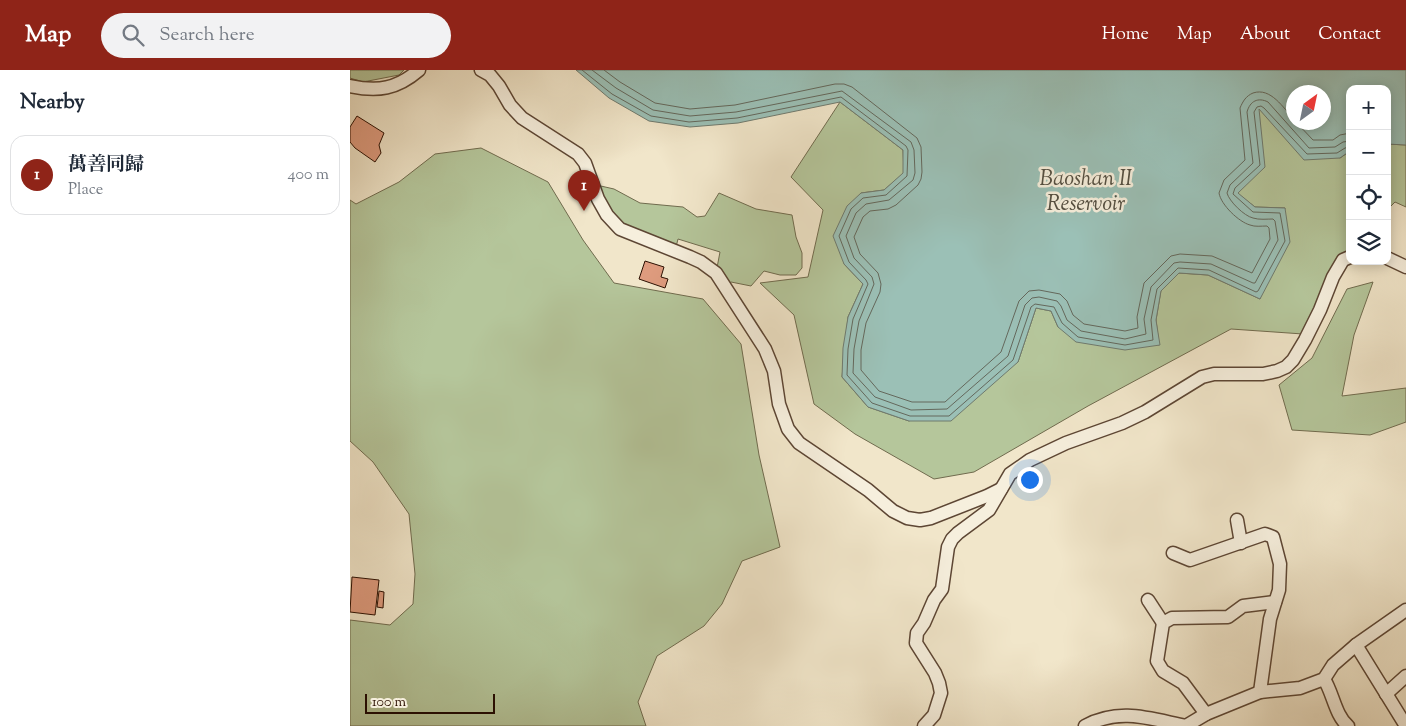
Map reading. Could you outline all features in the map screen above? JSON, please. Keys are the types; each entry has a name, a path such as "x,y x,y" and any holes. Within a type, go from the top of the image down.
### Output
{"street":[{"path":"350,86 369,90 388,88 410,77 419,70"},
{"path":"481,70 490,75 510,105 522,118 578,154 585,163 598,199 607,215 620,229 696,259 716,273 765,349 774,371 779,404 788,429 799,443 868,490 893,511 907,518 920,520 931,518 1001,489"},
{"path":"924,726 934,715 941,693 935,673 916,643 917,633 924,623 934,600 942,589 948,547 952,539 989,510 1010,474 1030,460 1066,443 1145,412 1202,377 1214,374 1264,374 1286,367 1293,360 1305,340 1343,260 1346,259"},
{"path":"1391,260 1406,267"},
{"path":"1237,520 1241,543"},
{"path":"1172,553 1190,560 1265,534 1273,537 1280,564 1279,590 1270,619 1260,692"},
{"path":"1148,600 1163,623 1157,661 1163,671 1182,683 1206,714"},
{"path":"1163,623 1172,618 1228,617 1242,606 1275,602"},
{"path":"1085,726 1110,717 1134,715 1186,726 1206,714 1260,692 1300,688 1324,679 1333,665 1356,645 1406,610"},
{"path":"1356,645 1406,726"},
{"path":"1386,694 1406,676"},
{"path":"1324,679 1343,722 1348,726"}],"green space":[{"path":"350,70 404,70 399,75 363,82 350,78"},
{"path":"840,102 903,150 904,173 884,190 861,193 844,264 863,284 848,317 842,377 868,407 909,421 1018,362 1036,308 1051,311 1058,327 1159,345 1156,320 1161,290 1179,273 1208,275 1260,299 1285,208 1255,207 1237,193 1258,108 1286,125 1286,130 1294,130 1340,158 1346,154 1346,261 1303,334 1231,329 1088,406 974,472 934,479 855,434 814,404 794,315 760,283 808,277 823,210 791,177"},
{"path":"1391,144 1406,145 1406,207 1395,202 1391,206"},
{"path":"481,148 548,182 583,240 614,283 703,299 741,344 759,455 780,547 742,561 722,604 704,626 657,656 638,702 646,726 350,726 350,620 390,625 413,604 415,574 409,514 373,462 350,441 350,200 356,204 399,182 435,154"},
{"path":"592,184 614,189 640,203 683,207 697,217 705,216 719,193 756,209 792,215 796,237 802,253 802,268 796,275 780,275 764,271 751,286 731,282 725,287 716,273 720,252 678,239 675,251 620,229"},
{"path":"1373,282 1354,335 1342,396 1406,388 1406,422 1370,435 1292,430 1279,385 1312,358 1347,289"}],"water":[{"name":"Baoshan II Reservoir","path":"576,70 1406,70 1406,145 1391,144 1391,85 1346,85 1346,154 1340,158 1304,160 1259,109 1265,167 1238,193 1255,207 1285,208 1290,242 1260,299 1208,275 1179,273 1161,291 1156,320 1160,345 1125,350 1076,342 1058,327 1051,311 1036,308 1018,362 951,421 909,421 868,407 842,377 843,348 848,317 863,284 844,264 833,236 847,206 861,193 884,190 903,173 903,150 840,102 738,123 690,127 649,121 609,98"}],"building":[{"path":"357,116 384,133 379,145 381,153 375,162 355,148 350,142 350,127"},
{"path":"645,261 664,267 661,277 668,279 665,288 639,279"},
{"path":"352,577 379,580 375,615 350,612"},
{"path":"379,591 384,592 383,608 377,607"}],"place":[{"name":"萬善同歸","path":"584,211"}]}
